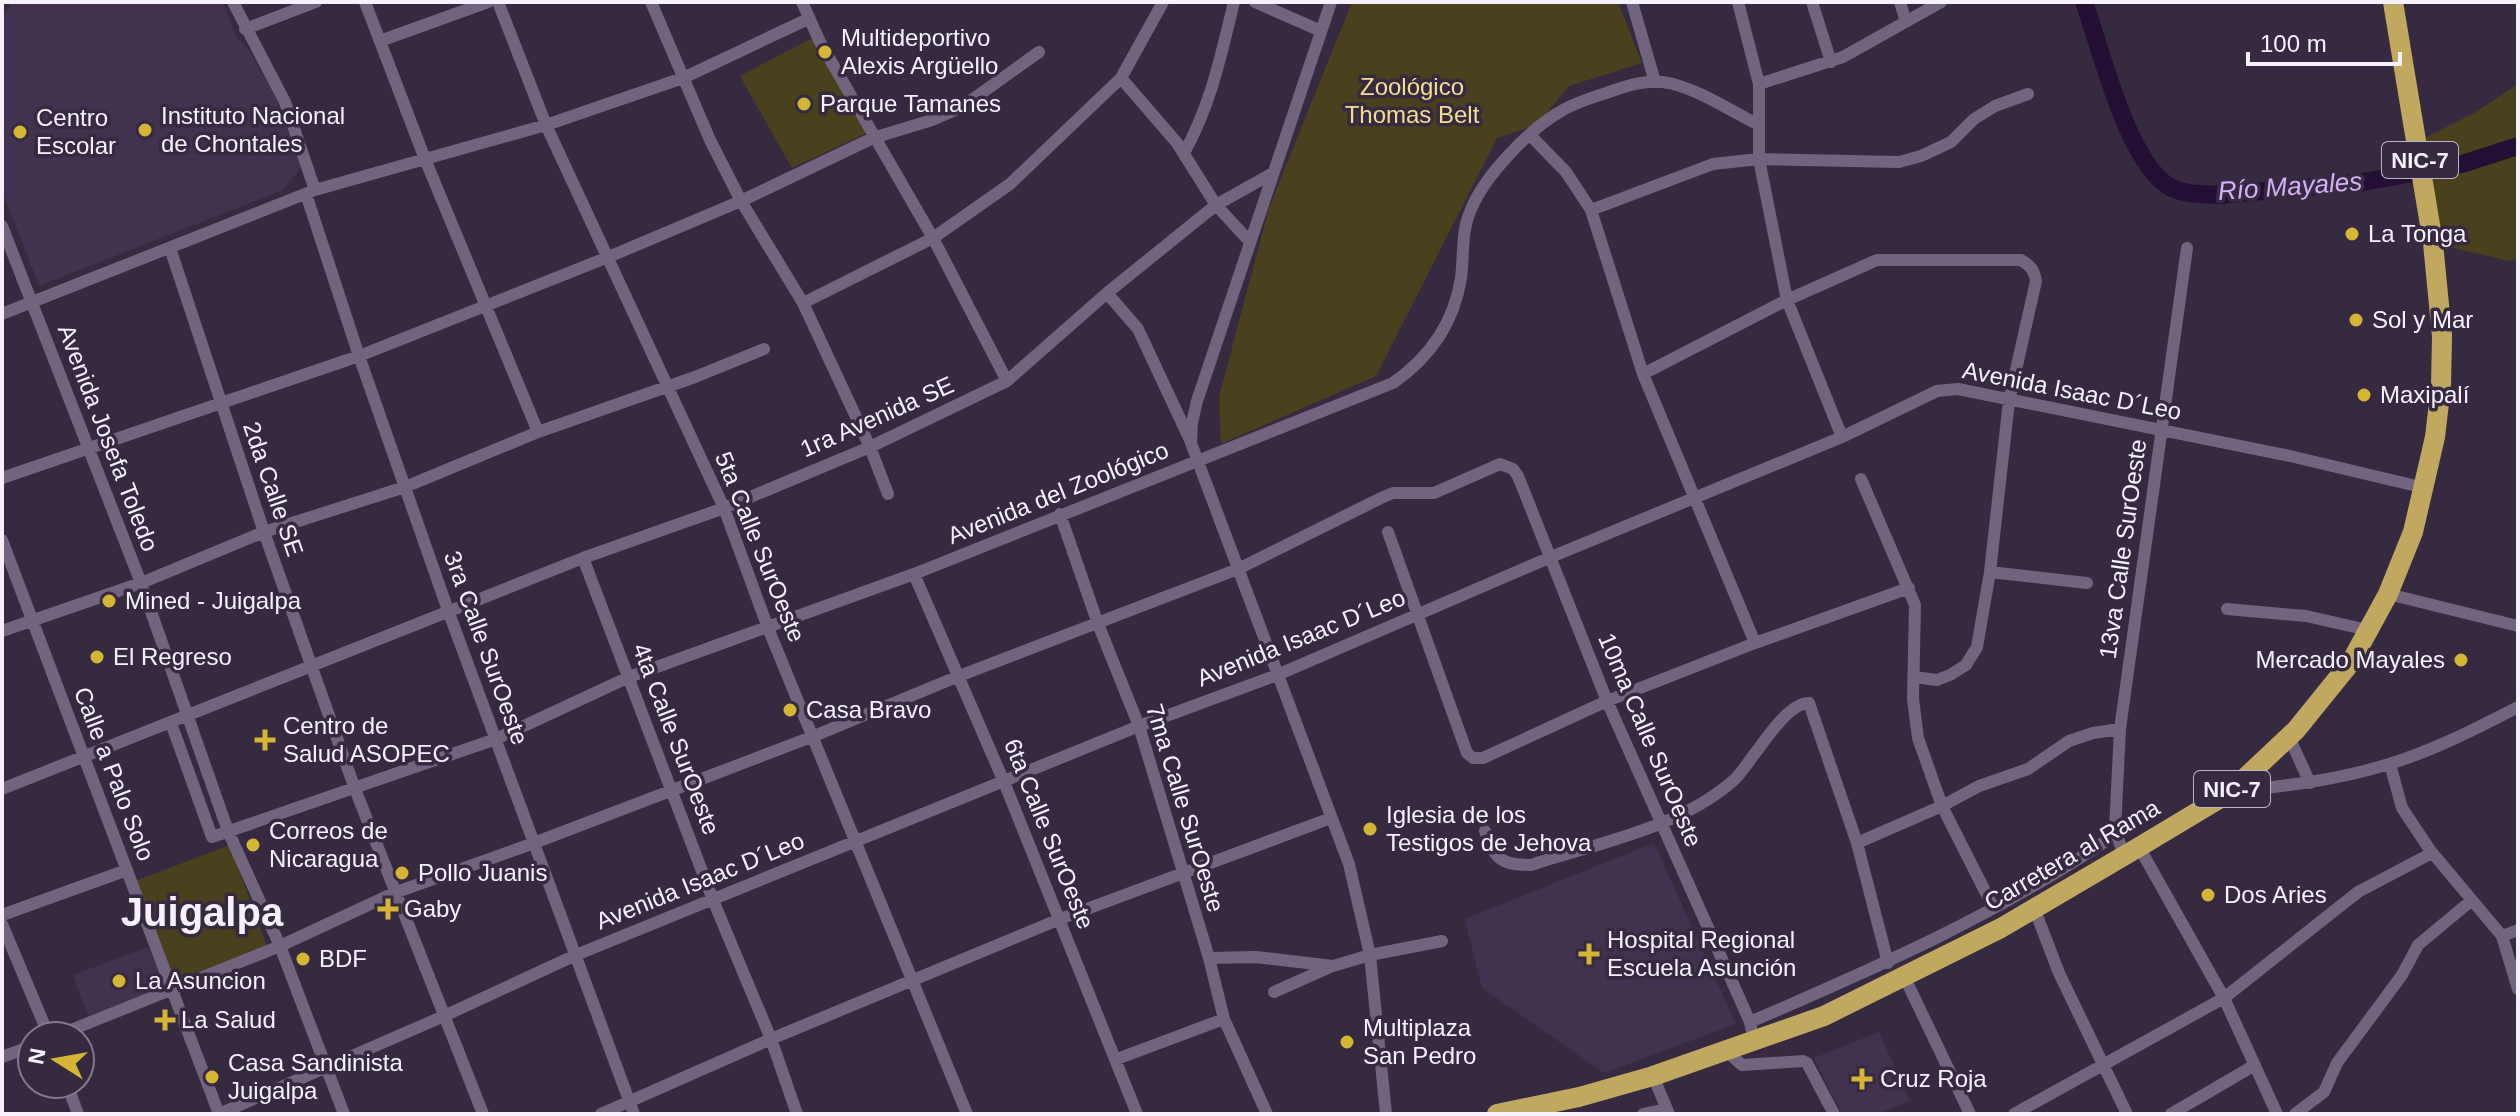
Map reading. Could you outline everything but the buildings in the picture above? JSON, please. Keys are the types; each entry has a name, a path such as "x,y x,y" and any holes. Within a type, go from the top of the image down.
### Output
{"highway":[{"name":"Carretera al Rama","path":"1509,1113 1653,1076 1725,1050 1752,1032 1824,1016 1896,969 2034,908 2229,793 2289,737 2351,662 2388,594 2413,532 2435,437 2441,386 2442,336 2433,243 2393,2"}],"street":[{"name":"3ra Calle SurOeste","path":"233,2 285,102 359,356 449,613 632,1108"},
{"path":"245,29 316,2"},
{"path":"365,2 425,159 538,432"},
{"path":"380,41 488,2"},
{"name":"5ta Calle SurOeste","path":"498,2 546,125 724,508 768,628 967,1114"},
{"path":"651,2 710,140 741,201 803,303 870,447 888,494"},
{"path":"802,2 808,19 873,138 933,238 1007,381"},
{"path":"803,303 933,238 1010,184 1121,78 1163,2"},
{"path":"1184,153 1213,93 1234,2"},
{"path":"1255,2 1321,31"},
{"path":"1191,443 1197,401 1331,2"},
{"path":"1632,2 1655,82"},
{"path":"1738,2 1759,84 1759,159 1787,300 1842,437"},
{"path":"1812,2 1831,62"},
{"path":"1900,2 1906,22"},
{"path":"1759,84 1831,62 1941,2"},
{"path":"2,314 310,192 546,125 683,78 808,19"},
{"path":"2,478 359,356 606,258 741,201 873,138 932,120 962,107 1039,52"},
{"path":"1121,78 1184,153 1216,205 1250,242"},
{"name":"Avenida del Zoológico","path":"228,831 496,739 629,677 914,574 1393,383 1423,360 1451,316 1461,281 1464,232 1477,195 1503,159 1553,116 1571,106 1631,84 1655,82 1688,89 1757,124"},
{"path":"1591,210 1713,164 1759,159 1899,162 1951,142 1974,119 1995,106 2028,94"},
{"path":"1531,136 1566,172 1591,210 1643,374 1755,643"},
{"name":"1ra Avenida SE","path":"2,789 583,558 724,508 870,447 1007,381 1107,293 1216,205 1273,173"},
{"name":"Avenida Josefa Toledo","path":"2,226 141,583 228,831 280,946 344,1114"},
{"name":"2da Calle SE","path":"170,248 264,532 355,789 483,1114"},
{"name":"13va Calle SurOeste","path":"2187,248 2120,729 2116,834 2131,852 2224,998 2277,1114"},
{"path":"1643,374 1787,300 1877,260 2021,260 2034,270 2036,281 2009,401 1990,572 1977,647 1966,665 1937,680 1914,677"},
{"path":"1107,293 1138,329 1199,461 1349,864 1370,955 1386,1114"},
{"path":"2,631 141,583 264,532 405,487 538,432 764,349"},
{"name":"Avenida Isaac D´Leo","path":"219,1114 576,955 1139,726 1277,675 1842,437 1947,388 2290,456 2425,488"},
{"name":"10ma Calle SurOeste","path":"1238,569 1383,497 1402,493 1434,493 1500,464 1513,469 1607,701 1752,1032"},
{"path":"1861,479 1915,605 1913,718 1918,738 1942,806 1993,907"},
{"name":"7ma Calle SurOeste","path":"1060,514 1098,624 1139,726 1209,958 1224,1019 1267,1114"},
{"path":"1388,532 1467,753 1473,758 1483,758 1607,701 1755,643 1909,588"},
{"name":"Calle a Palo Solo","path":"2,540 219,1114"},
{"name":"4ta Calle SurOeste","path":"583,558 713,900 771,1039 797,1114"},
{"path":"95,1020 280,946 394,893 814,736 959,676 1238,569"},
{"path":"1990,572 2087,583"},
{"name":"6ta Calle SurOeste","path":"914,574 1004,782 1137,1114"},
{"path":"2388,594 2518,626"},
{"path":"2227,609 2306,616 2368,630"},
{"path":"1485,831 1493,853 1501,860 1514,865 1531,865 1661,823 1724,788 1747,766 1765,737 1800,705 1811,705 1896,969 1970,1114"},
{"path":"2229,793 2310,783 2390,764 2486,724 2518,707"},
{"path":"171,723 212,837 228,831"},
{"path":"1857,843 1942,806 1979,786 2028,769 2069,741 2120,729"},
{"path":"2289,737 2310,783"},
{"path":"2390,764 2402,808 2432,853 2502,936 2518,989"},
{"path":"601,1114 632,1108 771,1039 1060,919 1331,818"},
{"path":"1896,969 1993,907 2070,866 2116,834"},
{"path":"2014,1114 2224,998 2358,892 2432,853"},
{"path":"2,915 127,870"},
{"path":"2295,1114 2324,1092 2337,1063 2402,975 2418,945 2472,900"},
{"path":"2034,908 2059,973 2127,1114"},
{"path":"2,924 42,1020"},
{"path":"2502,936 2518,930"},
{"path":"1274,992 1333,966 1370,955 1442,941"},
{"path":"1209,958 1256,957 1333,966"},
{"path":"1117,1059 1224,1019"},
{"path":"1725,1050 1742,1065 1807,1063 1834,1114"},
{"path":"2171,1114 2255,1065"},
{"path":"1643,1114 1668,1112 1653,1076"}],"shaded area":[{"name":"Instituto Nacional de Chontales","path":"13,2 223,2 236,37 248,48 274,93 301,167 283,190 39,286 2,190 2,15"},
{"name":"Hospital Regional Escuela Asunción","path":"1654,843 1736,1024 1604,1073 1482,988 1465,919"},
{"name":"La Asuncion","path":"148,947 165,986 88,1016 73,975"},
{"name":"Cruz Roja","path":"1879,1032 1910,1101 1877,1114 1842,1114 1814,1058"}],"green space":[{"name":"Zoológico Thomas Belt","path":"1352,2 1618,2 1642,63 1569,86 1537,125 1497,138 1376,376 1221,444 1219,397 1269,208"},
{"name":"Parque Tamanes","path":"816,36 869,132 792,168 740,76"},
{"path":"2518,84 2518,258 2509,261 2433,243 2417,142 2474,113"},
{"path":"230,845 267,947 172,983 135,881"}],"waterway":[{"name":"Río Mayales","path":"2084,2 2129,132 2156,176 2177,190 2220,195 2363,182 2462,164 2518,146"}],"place":[{"name":"Multideportivo Alexis Argüello","path":"825,52"},
{"name":"Parque Tamanes","path":"804,104"},
{"name":"Instituto Nacional de Chontales","path":"145,130"},
{"name":"Centro Escolar","path":"20,132"},
{"name":"La Tonga","path":"2352,234"},
{"name":"Sol y Mar","path":"2356,320"},
{"name":"Maxipalí","path":"2364,395"},
{"name":"Mined - Juigalpa","path":"109,601"},
{"name":"El Regreso","path":"97,657"},
{"name":"Mercado Mayales","path":"2461,660"},
{"name":"Casa Bravo","path":"790,710"},
{"name":"Centro de Salud ASOPEC","path":"265,740"},
{"name":"Iglesia de los Testigos de Jehova","path":"1370,829"},
{"name":"Correos de Nicaragua","path":"253,845"},
{"name":"Pollo Juanis","path":"402,873"},
{"name":"Dos Aries","path":"2208,895"},
{"name":"Gaby","path":"388,909"},
{"name":"Hospital Regional Escuela Asunción","path":"1589,954"},
{"name":"BDF","path":"303,959"},
{"name":"La Asuncion","path":"119,981"},
{"name":"La Salud","path":"165,1020"},
{"name":"Multiplaza San Pedro","path":"1347,1042"},
{"name":"Casa Sandinista Juigalpa","path":"212,1077"},
{"name":"Cruz Roja","path":"1862,1079"}],"district":[{"name":"Juigalpa","path":"202,912"}]}
